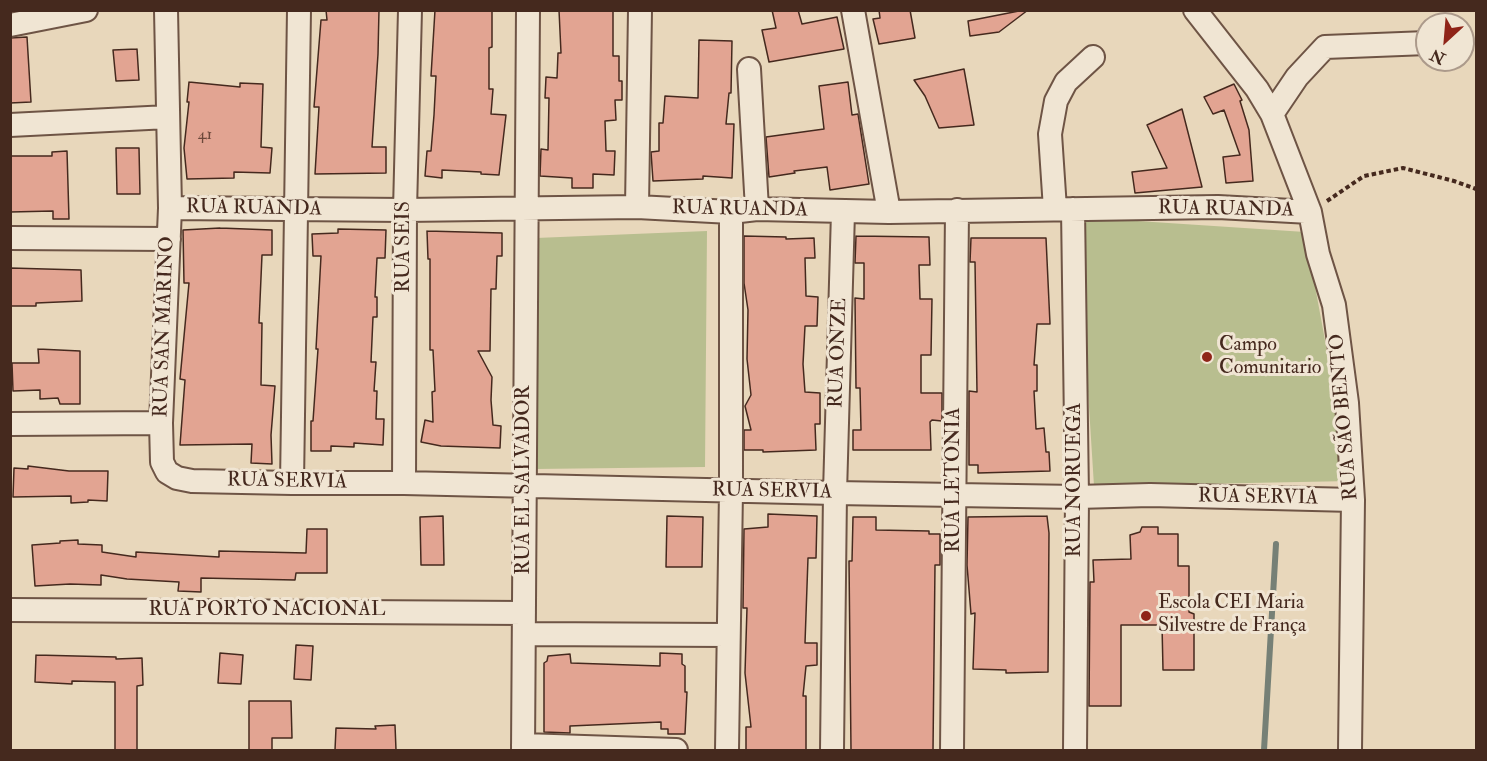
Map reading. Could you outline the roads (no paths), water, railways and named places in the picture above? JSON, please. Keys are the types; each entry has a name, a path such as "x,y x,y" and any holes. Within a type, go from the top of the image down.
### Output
{"street":[{"path":"10,25 86,10"},
{"name":"RUA SAN MARINO","path":"166,10 170,208 161,423 162,462 167,472 177,478 192,481"},
{"path":"292,483 299,10"},
{"name":"RUA SEIS","path":"404,483 405,210 410,10"},
{"name":"RUA EL SALVADOR","path":"523,748 528,10"},
{"path":"637,207 640,10"},
{"path":"854,10 888,212"},
{"name":"RUA SÃO BENTO","path":"1207,14 1272,114 1310,212 1318,254 1334,305 1347,403 1353,500 1350,750"},
{"path":"1272,114 1297,77 1325,47 1415,43"},
{"name":"RUA NORUEGA","path":"1075,750 1077,497 1064,209 1050,134 1056,101 1066,82 1093,57"},
{"path":"749,69 757,209"},
{"path":"10,125 168,117"},
{"name":"RUA RUANDA","path":"170,208 405,210 637,207 731,212 757,209 888,212 1218,207 1310,212"},
{"name":"RUA LETONIA","path":"952,750 957,210"},
{"path":"727,750 731,491 731,212"},
{"name":"RUA ONZE","path":"832,750 835,493 843,212"},
{"path":"10,238 169,239"},
{"path":"10,424 161,423"},
{"name":"RUA SERVIA","path":"192,481 1353,500"},
{"name":"RUA PORTO NACIONAL","path":"10,610 524,623 728,635"},
{"path":"523,748 676,750"}],"waterway":[{"path":"1264,750 1276,544"}],"place":[{"name":"Campo Comunitario","path":"1207,357"},
{"name":"Escola CEI Maria Silvestre de França","path":"1146,616"}]}
